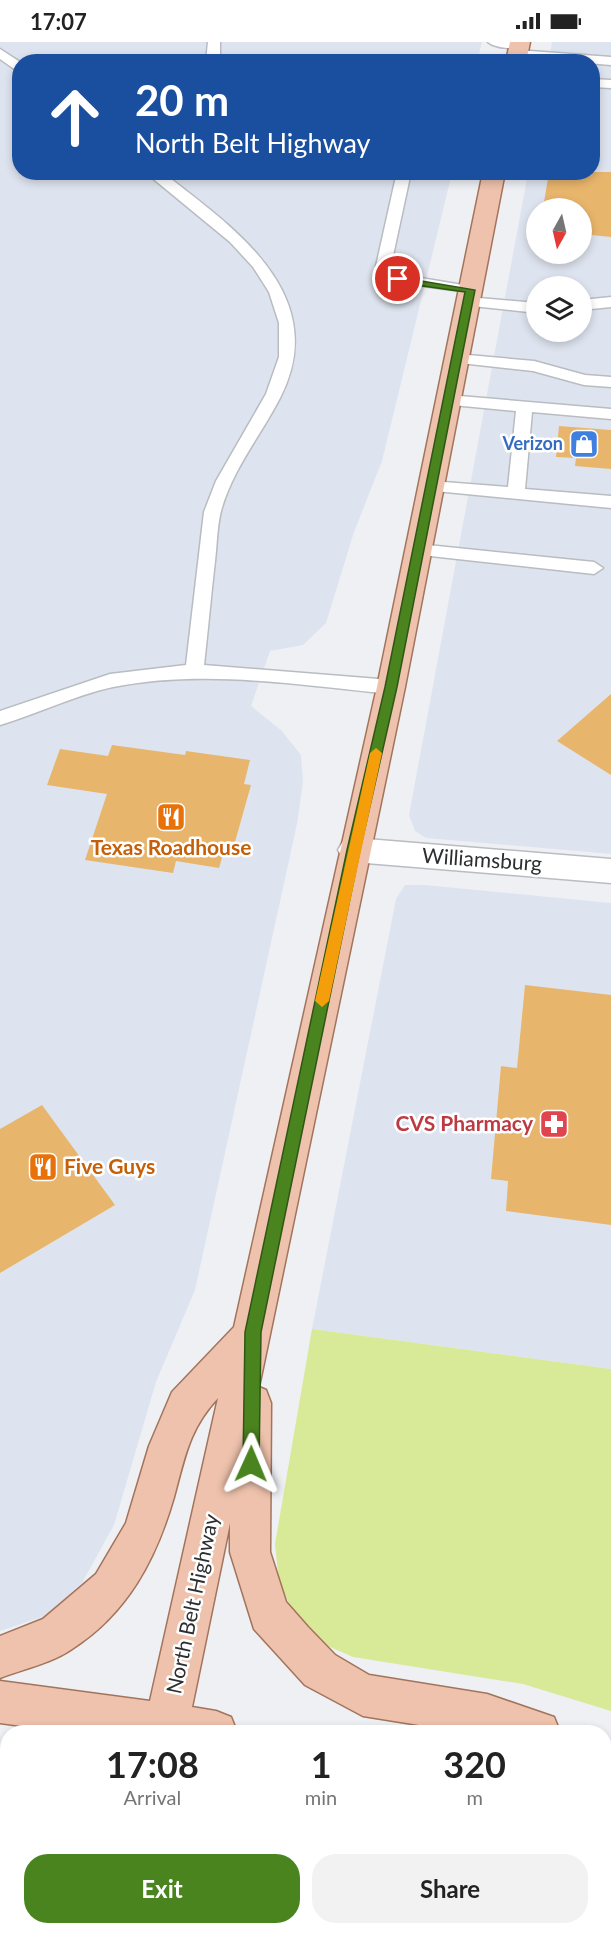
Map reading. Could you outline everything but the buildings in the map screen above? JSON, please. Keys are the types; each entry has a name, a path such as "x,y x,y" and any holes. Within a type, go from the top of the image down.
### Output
{"main road":[{"name":"North Belt Highway","path":"167,1725 391,687 492,180"},
{"path":"0,1657 57,1635 111,1589 144,1531 169,1446 186,1406 253,1332"},
{"path":"253,1332 250,1552 269,1614 320,1670 363,1695 487,1715 518,1725"},
{"path":"0,1702 141,1725"}],"street":[{"name":"Williamsburg","path":"354,850 611,871"}],"lane":[{"path":"494,42 518,50 552,54"},
{"path":"0,53 12,63"},
{"path":"162,180 239,240 258,261 270,278 289,337 283,373 277,388 219,490 212,512 194,671"},
{"path":"402,180 383,266 398,279 469,296 526,306"},
{"path":"592,304 611,302"},
{"path":"457,359 534,366 584,380 611,382"},
{"path":"448,400 611,414"},
{"path":"516,494 524,406"},
{"path":"431,486 611,502"},
{"path":"418,550 594,568"},
{"path":"0,718 110,681 194,671 233,672 391,687"}],"shaded area":[{"path":"0,42 482,42 479,54 12,54 12,180 450,180 382,461 354,532 326,623 303,645 270,651 251,706 281,730 301,755 303,782 297,824 195,1290 156,1382 114,1525 82,1583 45,1616 0,1631"},
{"path":"552,42 611,42 611,854 426,838 415,831 409,815 527,180 600,180 600,54 550,54"},
{"path":"405,885 611,903 611,1369 312,1329 396,899"}],"green space":[{"path":"312,1329 611,1369 611,1711 523,1684 353,1657 319,1642 292,1610 279,1581 275,1544"}],"slow traffic":[{"path":"322,1001 376,753"}],"place":[{"name":"Verizon","path":"584,444"},
{"name":"Texas Roadhouse","path":"171,817"},
{"name":"CVS Pharmacy","path":"554,1124"},
{"name":"Five Guys","path":"43,1167"}],"route":[{"path":"251,1464 253,1332 354,850 391,687 470,290 398,279"}]}
